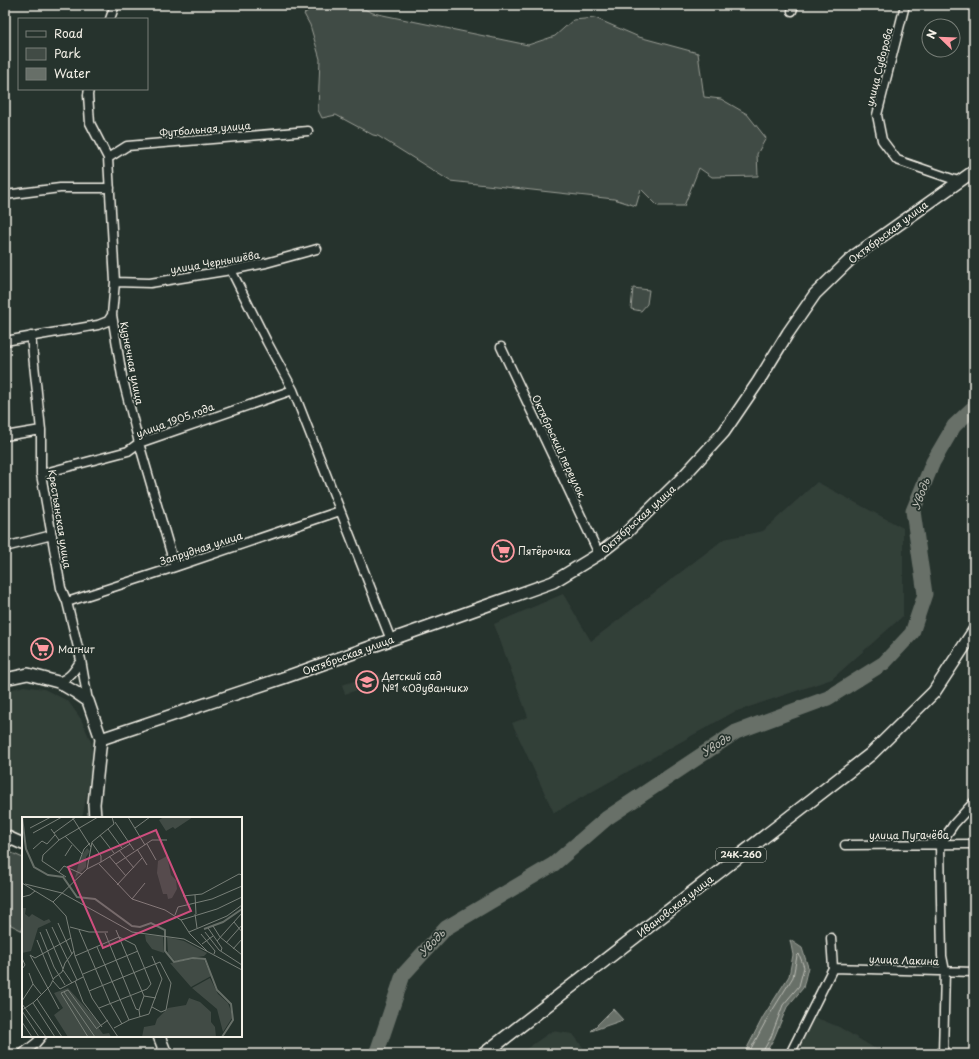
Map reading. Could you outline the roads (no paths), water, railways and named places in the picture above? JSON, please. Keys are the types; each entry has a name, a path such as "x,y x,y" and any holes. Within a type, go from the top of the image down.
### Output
{"main road":[{"name":"Ивановская улица","path":"484,1054 870,754 934,692 974,631"}],"street":[{"path":"110,18 115,5"},
{"name":"улица Суворова","path":"905,5 877,115 882,140 897,160 958,181"},
{"name":"Кузнечная улица","path":"89,90 90,123 108,158 115,282 112,315 122,376 139,443 175,567"},
{"name":"Футбольная улица","path":"108,158 127,146 308,131"},
{"name":"Октябрьская улица","path":"101,739 226,698 553,582 599,554 627,532 681,479 724,432 815,294 854,256 974,171"},
{"path":"5,195 60,188 110,188"},
{"name":"улица Чернышёва","path":"115,282 150,283 231,270 266,263 317,249"},
{"path":"231,270 293,390 391,640"},
{"path":"5,341 98,325 108,321 112,315"},
{"name":"Крестьянская улица","path":"31,336 41,430 41,474 61,588 67,602 81,660 88,701"},
{"name":"Октябрьский переулок","path":"501,347 599,554"},
{"name":"улица 1905 года","path":"41,474 128,451 139,443 293,390"},
{"path":"5,436 41,430"},
{"name":"Запрудная улица","path":"67,602 340,511"},
{"path":"5,547 52,536"},
{"path":"58,682 67,678 81,660"},
{"path":"5,679 28,674 58,682 88,701 101,739 94,804 95,817"},
{"path":"943,1054 945,971 942,956 940,844 954,824 974,802"},
{"path":"89,817 94,804"},
{"path":"5,836 22,844"},
{"name":"улица Пугачёва","path":"845,845 974,844"},
{"path":"790,1054 833,968 831,938"},
{"name":"улица Лакина","path":"833,968 974,972"},
{"path":"22,1054 36,1044 41,1037"},
{"path":"159,1037 166,1054"}],"water":[{"path":"790,940 802,948 808,967 803,988 787,1007 774,1038 765,1054 744,1054 763,1017 789,976 793,955"},
{"path":"613,1009 623,1020 591,1031"}],"waterway":[{"name":"Уводь","path":"375,1054 403,975 446,928 554,864 607,818 736,732 828,698 884,663 912,633 925,594 913,511 933,462 954,426 974,407"}],"place":[{"name":"Пятёрочка","path":"503,551"},
{"name":"Магнит","path":"42,649"},
{"name":"Детский сад №1 «Одуванчик»","path":"367,682"}]}
